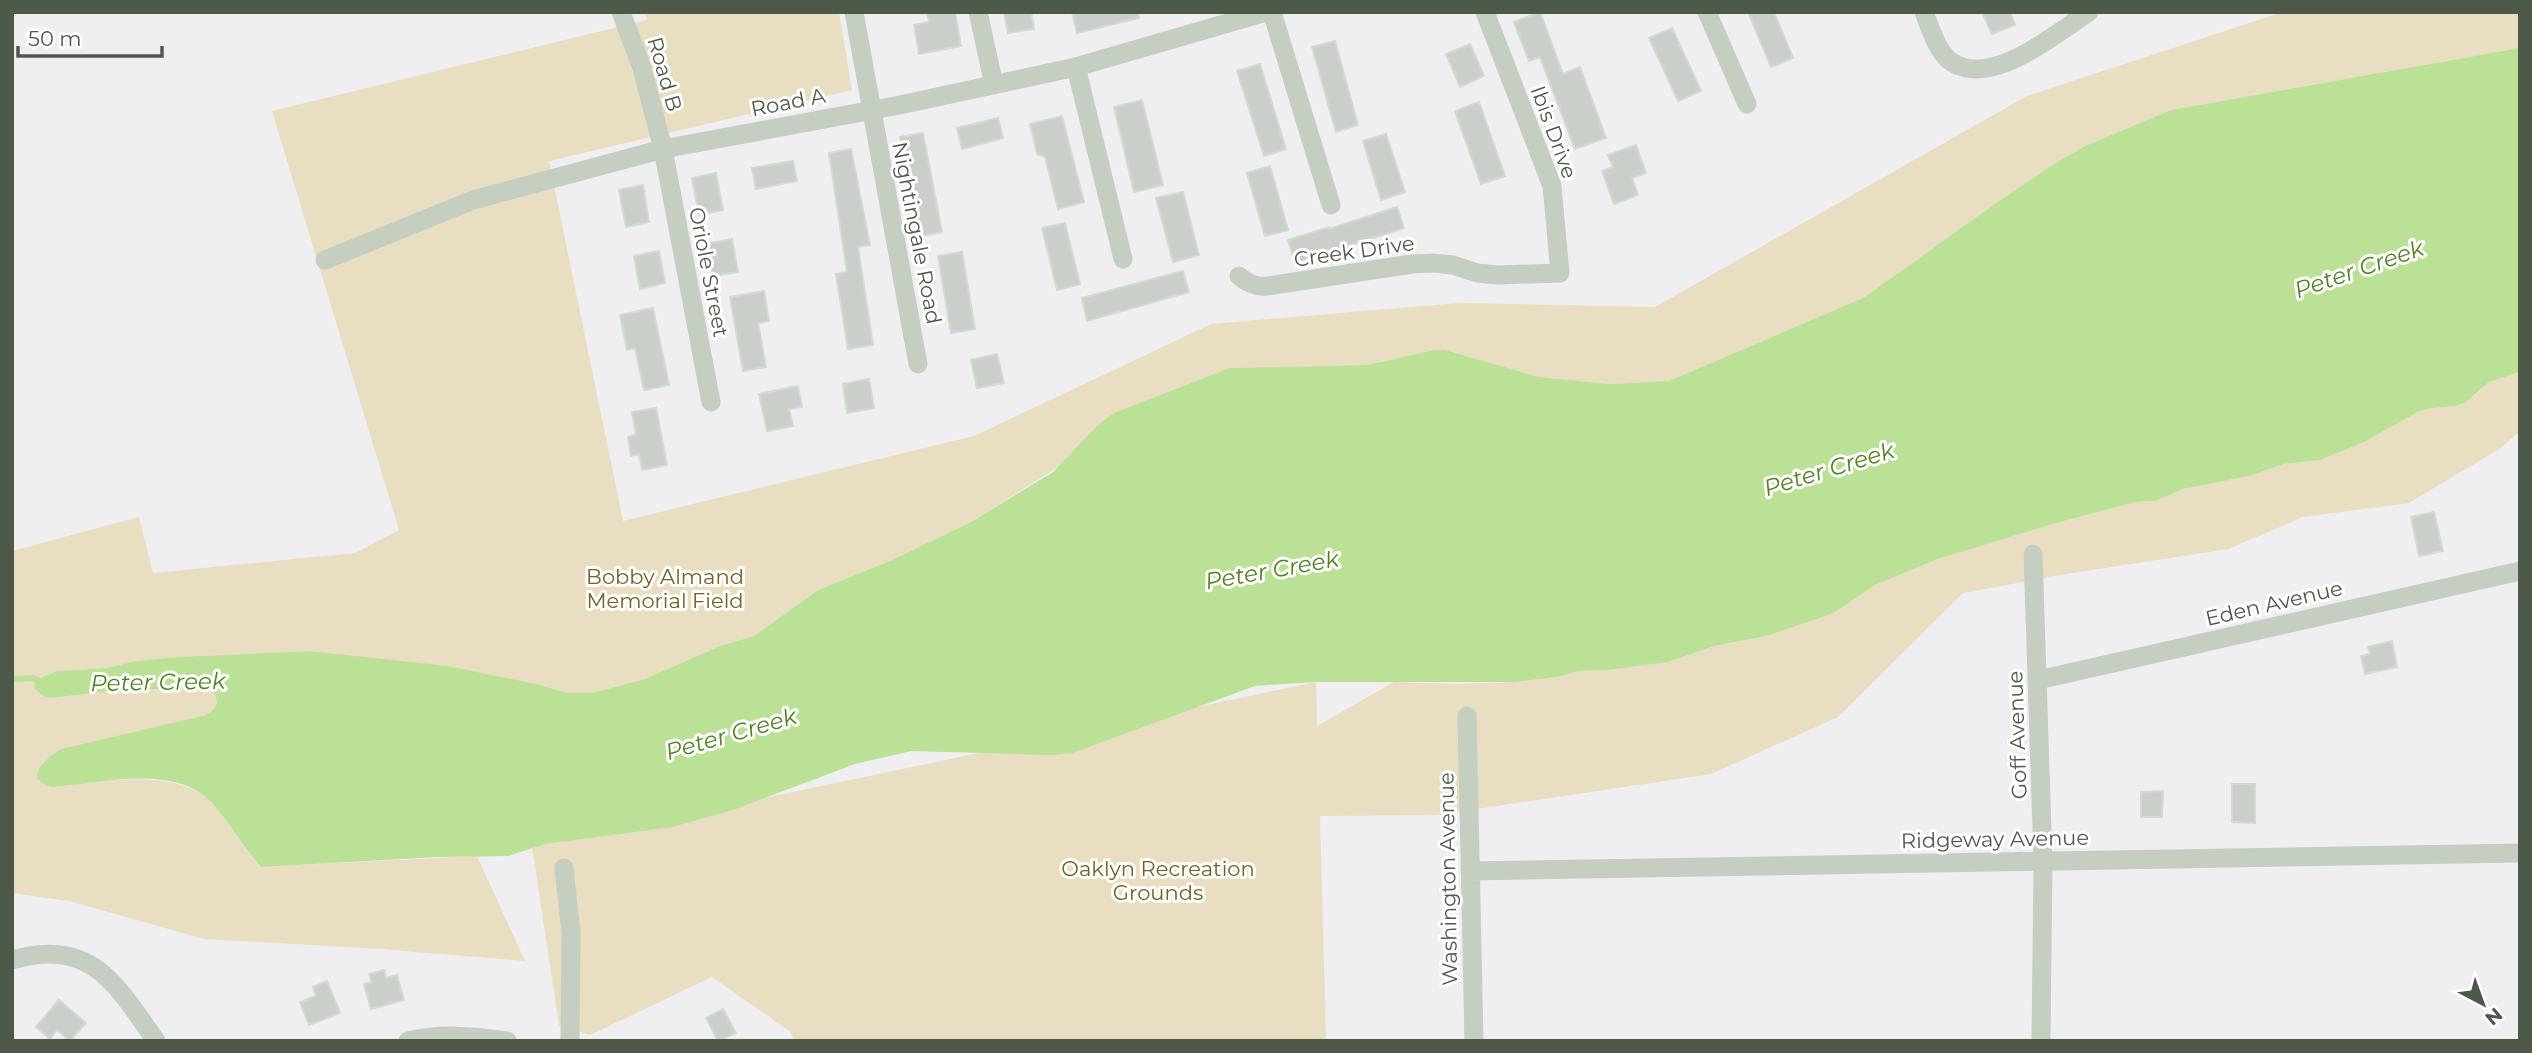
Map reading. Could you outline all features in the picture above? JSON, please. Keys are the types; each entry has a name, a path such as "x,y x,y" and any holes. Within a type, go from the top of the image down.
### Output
{"street":[{"name":"Road B","path":"621,12 642,68 663,149"},
{"name":"Nightingale Road","path":"854,12 918,364"},
{"path":"978,12 994,85"},
{"name":"Road A","path":"325,260 473,200 663,149 871,110 1076,67 1213,20 1269,12"},
{"path":"1269,12 1331,205"},
{"name":"Ibis Drive","path":"1485,12 1552,186 1560,273"},
{"path":"1707,12 1747,104"},
{"path":"1926,18 1943,52 1953,63 1967,68 1986,69 2021,56 2089,12"},
{"path":"1076,67 1123,259"},
{"name":"Oriole Street","path":"663,149 711,402"},
{"name":"Creek Drive","path":"1239,276 1258,287 1433,263 1498,275 1560,273"},
{"name":"Goff Avenue","path":"2033,554 2043,861 2041,1041"},
{"name":"Eden Avenue","path":"2038,680 2520,570"},
{"name":"Washington Avenue","path":"1467,716 1475,1041"},
{"name":"Ridgeway Avenue","path":"1472,871 2520,853"},
{"path":"564,868 571,932 570,1041"},
{"path":"12,960 27,956 62,954 83,960 118,987 156,1041"},
{"path":"408,1041 447,1036 507,1041"}],"green space":[{"name":"Bobby Almand Memorial Field","path":"645,12 839,12 852,90 549,161 623,521 974,436 1211,324 1459,303 1655,307 2027,96 2283,12 2520,12 2520,48 2171,110 2085,146 2054,164 1865,297 1669,381 1609,384 1539,377 1445,350 1434,350 1368,365 1230,368 1061,465 971,522 892,560 818,590 754,636 720,646 645,679 592,693 568,693 536,684 451,668 310,651 137,661 106,668 57,671 38,679 34,685 50,698 112,691 196,687 213,692 217,698 216,707 206,715 61,749 43,763 46,786 137,779 179,784 197,791 212,803 261,867 477,856 525,961 381,949 204,939 69,901 12,893 12,551 139,517 153,573 355,553 399,530 272,111 647,20"},
{"name":"Oaklyn Recreation Grounds","path":"2520,372 2520,431 2501,448 2409,503 2303,517 2228,549 1963,593 1838,717 1711,774 1436,815 1320,816 1326,1041 794,1041 791,1032 712,977 590,1035 559,1025 532,847 1316,682 1317,726 1394,682 1516,682 1563,676 1578,671 1668,662 1714,646 1766,636 1834,613 1875,585 1938,559 2056,523 2136,502 2155,501 2183,489 2249,476 2284,464 2320,460 2362,443 2418,412 2456,406 2474,396 2489,382"}],"water":[{"path":"2520,48 2520,372 2489,382 2466,402 2418,412 2362,443 2320,460 2284,464 2249,476 2183,489 2155,501 2136,502 2056,523 1938,559 1875,585 1834,613 1766,636 1714,646 1668,662 1578,671 1563,676 1516,682 1315,682 1255,686 1072,753 1052,755 911,751 855,764 733,810 672,827 545,844 508,856 438,857 261,867 212,803 197,791 178,783 137,778 53,787 46,786 37,778 42,765 61,749 206,715 215,708 217,702 213,692 195,687 112,691 50,698 43,696 34,685 38,679 57,671 106,668 137,661 176,657 310,651 447,666 568,693 592,693 645,679 720,646 754,636 818,590 892,560 971,522 1053,472 1098,425 1114,413 1230,368 1368,365 1434,350 1445,350 1539,377 1609,384 1669,381 1865,297 2054,164 2085,146 2171,110"}],"building":[{"path":"927,12 955,12 961,46 919,54 914,25 929,22"},
{"path":"1004,12 1031,12 1034,29 1008,33"},
{"path":"1072,12 1138,12 1139,18 1077,33"},
{"path":"1540,12 1563,74 1580,67 1606,138 1575,149 1540,57 1529,61 1514,22"},
{"path":"1748,12 1774,12 1793,58 1771,67"},
{"path":"1982,12 2010,12 2015,25 1992,34"},
{"path":"1672,28 1701,91 1678,101 1649,38"},
{"path":"1335,41 1358,125 1336,132 1312,47"},
{"path":"1470,44 1484,76 1460,87 1446,54"},
{"path":"1260,64 1286,149 1264,156 1237,71"},
{"path":"1142,100 1163,185 1134,192 1114,107"},
{"path":"1479,102 1505,176 1481,184 1455,111"},
{"path":"1062,116 1084,202 1058,209 1045,157 1037,154 1030,124"},
{"path":"998,118 1003,138 962,149 957,128"},
{"path":"923,133 942,232 917,237 900,137"},
{"path":"1386,134 1405,192 1381,200 1363,141"},
{"path":"1636,145 1646,173 1632,178 1638,195 1614,204 1602,171 1613,167 1608,155"},
{"path":"851,149 870,245 858,247 873,345 848,349 836,274 847,272 829,153"},
{"path":"793,161 797,181 756,189 752,168"},
{"path":"1270,166 1288,230 1265,236 1247,173"},
{"path":"716,173 723,210 699,215 692,178"},
{"path":"643,185 649,222 626,227 619,190"},
{"path":"1183,192 1199,255 1173,262 1156,198"},
{"path":"1397,207 1404,228 1295,263 1288,240"},
{"path":"1065,223 1080,284 1057,290 1042,228"},
{"path":"732,239 738,272 713,276 707,244"},
{"path":"659,251 665,283 640,289 634,256"},
{"path":"962,252 975,329 951,333 938,256"},
{"path":"1183,271 1189,292 1087,321 1082,298"},
{"path":"764,291 769,321 758,323 766,367 743,371 730,297"},
{"path":"653,308 669,385 644,390 635,348 627,350 620,315"},
{"path":"997,354 1004,383 977,388 971,360"},
{"path":"869,379 874,408 847,413 843,384"},
{"path":"798,386 802,407 789,409 793,426 767,431 759,394"},
{"path":"656,408 667,465 642,470 639,454 631,456 628,437 636,435 632,412"},
{"path":"2434,512 2443,551 2419,556 2411,517"},
{"path":"2392,641 2397,667 2365,674 2361,656 2370,654 2368,647"},
{"path":"2232,784 2255,784 2255,823 2232,822"},
{"path":"2163,791 2162,817 2141,817 2141,792"},
{"path":"384,970 386,978 397,975 404,1000 371,1009 364,984 372,982 369,974"},
{"path":"327,981 340,1013 309,1025 300,1002 316,996 313,987"},
{"path":"59,1000 86,1023 70,1041 57,1030 50,1039 36,1027"},
{"path":"723,1009 736,1033 718,1041 706,1018"}],"waterway":[{"name":"Peter Creek","path":"12,679 33,678 44,683"}]}
